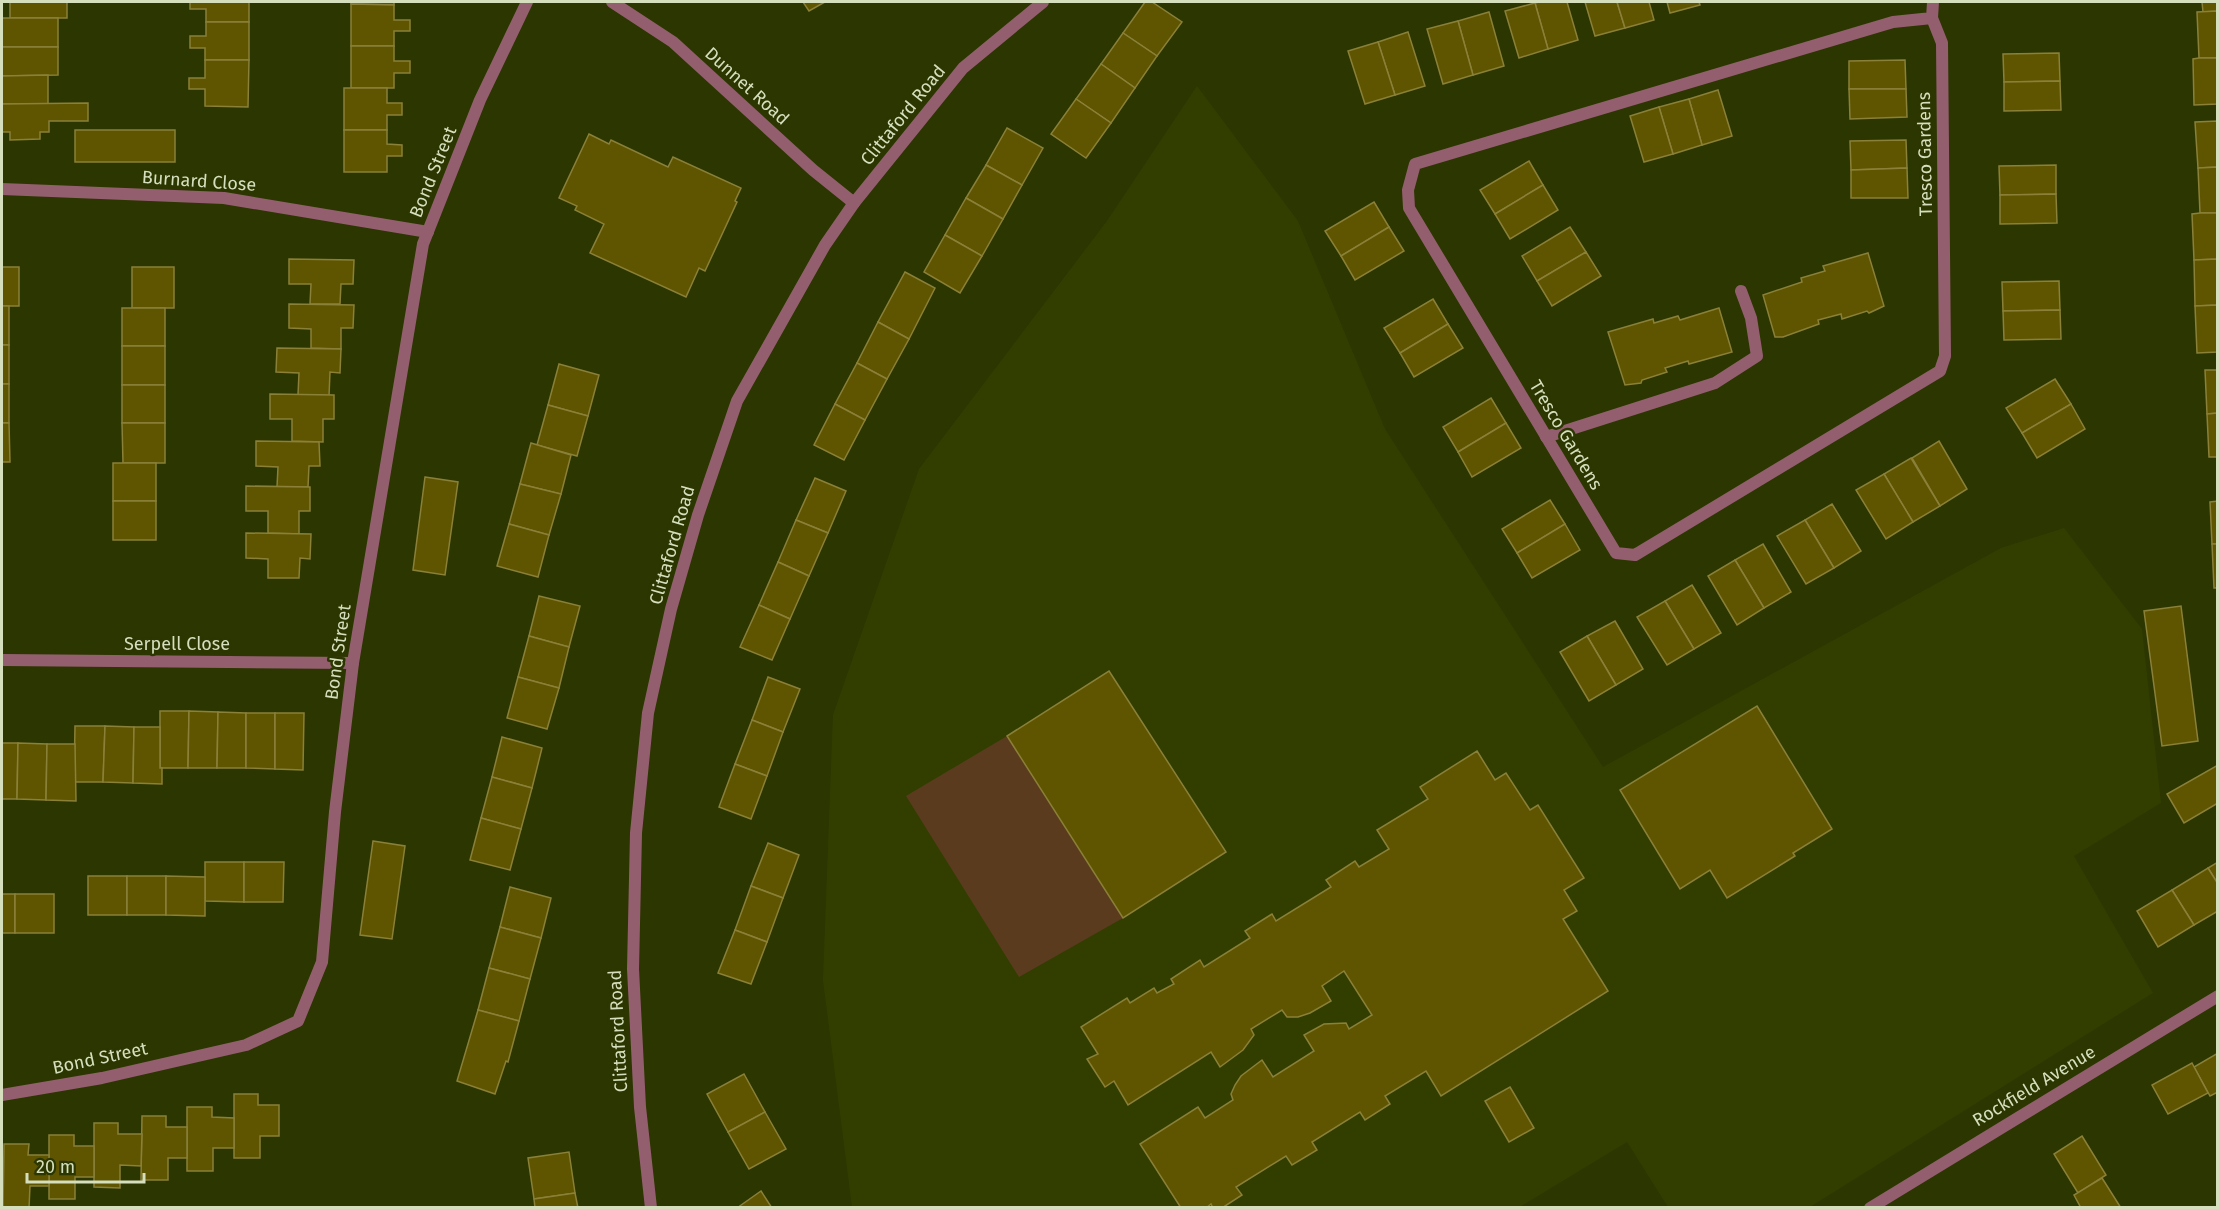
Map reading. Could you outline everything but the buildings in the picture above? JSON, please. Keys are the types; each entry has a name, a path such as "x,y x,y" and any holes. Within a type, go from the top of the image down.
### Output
{"street":[{"name":"Bond Street","path":"2,1095 102,1078 246,1045 298,1021 322,962 335,812 353,663 423,244 480,100 527,2"},
{"name":"Dunnet Road","path":"612,2 673,42 813,170 854,203"},
{"name":"Clittaford Road","path":"651,1208 640,1107 633,969 636,833 648,713 671,609 698,515 737,401 825,245 854,203 963,68 1043,2"},
{"name":"Tresco Gardens","path":"1932,18 1893,21 1415,164 1407,190 1409,208 1616,553 1635,555 1940,371 1945,356 1942,43 1932,18 1934,2"},
{"name":"Burnard Close","path":"2,189 224,198 428,232"},
{"path":"1546,437 1715,383 1757,356 1751,318 1742,291"},
{"name":"Serpell Close","path":"2,660 353,663"},
{"name":"Rockfield Avenue","path":"1870,1208 2217,996"}],"shaded area":[{"path":"1197,86 1298,221 1385,429 1603,767 2001,548 2064,528 2142,629 2161,803 2074,856 2153,993 1810,1207 1668,1207 1627,1142 1520,1207 852,1207 823,980 833,715 919,469 1107,221"},
{"path":"1007,736 1123,918 1019,977 906,796"}]}
